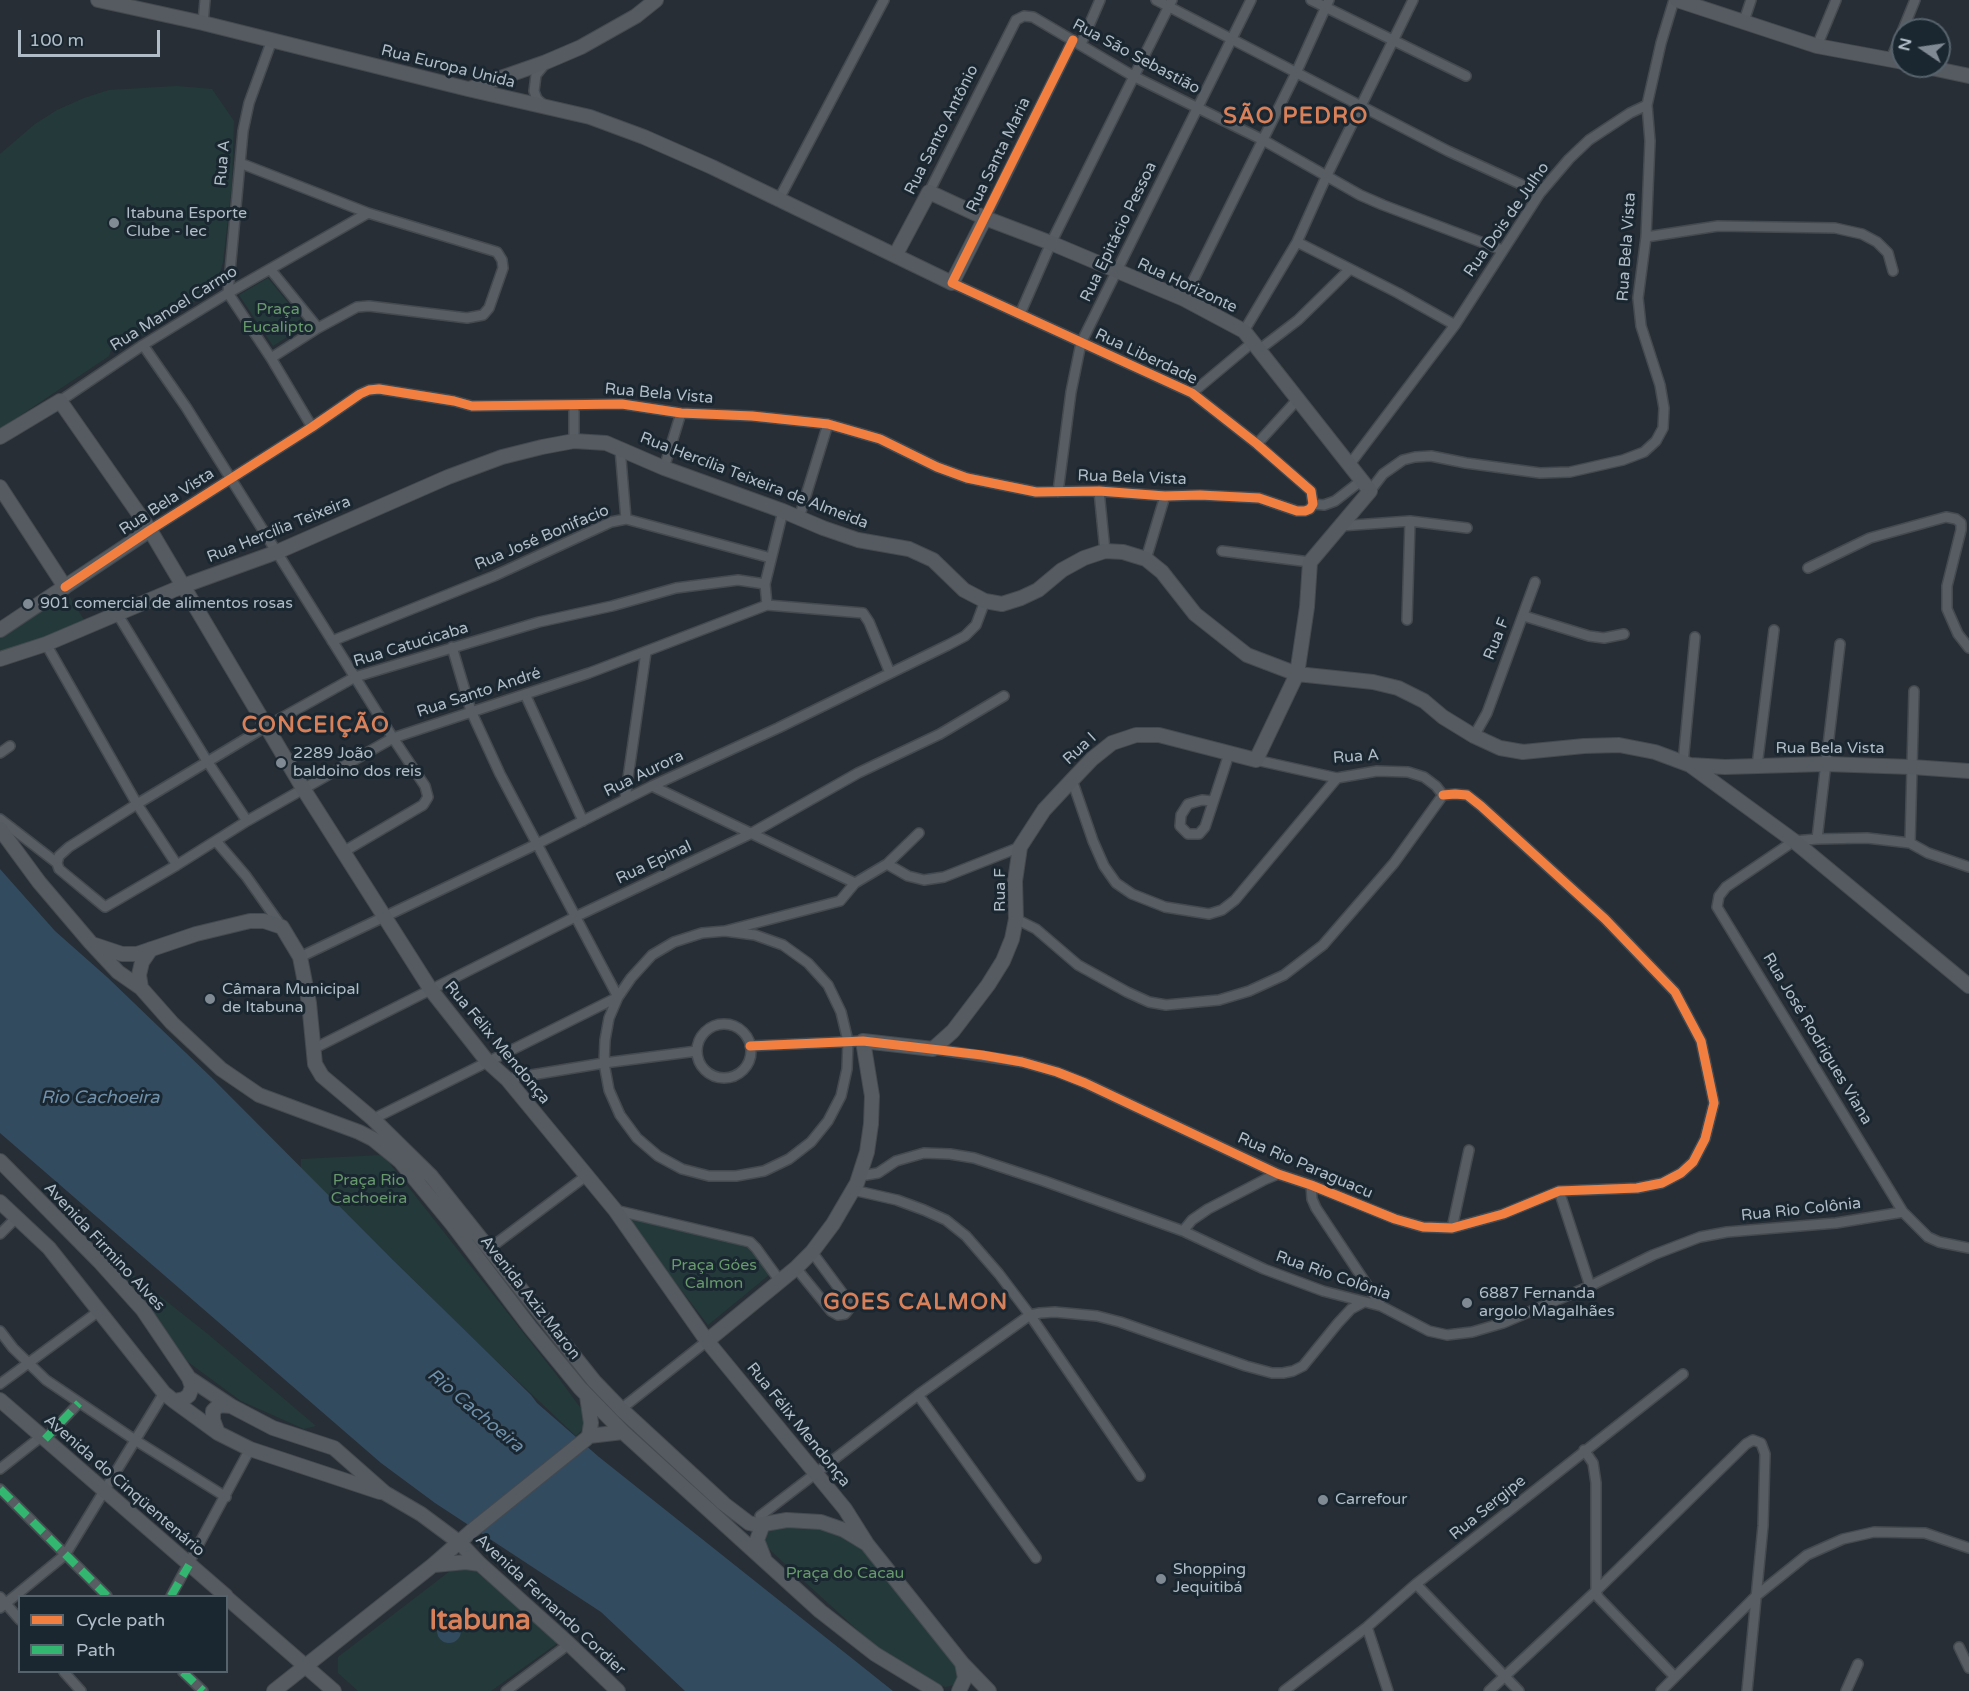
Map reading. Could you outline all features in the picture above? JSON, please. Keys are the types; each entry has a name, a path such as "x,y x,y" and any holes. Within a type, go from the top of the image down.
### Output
{"main road":[{"name":"Rua Europa Unida","path":"98,0 203,23 590,117 644,137 779,199"},
{"path":"468,89 546,62 581,46 636,16 656,0"},
{"path":"1676,0 1817,46 1891,60"},
{"path":"1951,72 1969,76"},
{"name":"Rua Horizonte","path":"929,192 985,218 1184,299 1252,341 1366,485"},
{"name":"Rua Santo Antônio","path":"896,254 929,192"},
{"name":"Rua Liberdade","path":"779,199 952,283"},
{"name":"Rua Santa Maria","path":"952,283 985,218"},
{"name":"Rua Manoel Carmo","path":"0,436 60,401"},
{"name":"Rua Félix Mendonça","path":"60,401 150,530 304,790 431,990 487,1061 507,1079 615,1210 708,1341 845,1509 867,1544"},
{"name":"Rua Hercília Teixeira de Almeida","path":"574,441 606,443 664,468 858,540 909,549 933,560 964,590 986,602"},
{"name":"Rua Hercília Teixeira","path":"0,659 46,644 183,586 277,552 448,477 502,457 574,441"},
{"path":"1257,760 1297,674 1307,607 1310,562 1340,526 1366,485"},
{"path":"0,487 65,587"},
{"name":"Rua Bela Vista","path":"0,630 150,530"},
{"path":"986,602 1002,604 1021,598 1038,590 1062,570 1084,558 1105,551 1124,552 1146,559 1162,572 1195,614 1247,655 1297,674 1372,682 1398,688 1424,701 1443,717 1474,736 1500,748 1523,752 1619,745 1655,752 1686,764 1794,841 1969,986"},
{"name":"Rua I","path":"1020,848 1044,810 1092,759 1112,743 1136,735 1159,735 1229,754"},
{"name":"Rua A","path":"1229,754 1257,760"},
{"name":"Rua Bela Vista","path":"1686,764 1912,766 1969,771"},
{"name":"Avenida Aziz Maron","path":"0,830 39,882 92,944 118,972 141,988 172,1023 221,1069 259,1095 359,1131 373,1139 400,1161 452,1224 530,1327 587,1396 623,1432 820,1611 875,1654 936,1691"},
{"name":"Rua F","path":"1016,919 1015,881 1020,848"},
{"path":"933,1049 953,1031 988,985 1003,961 1012,939 1016,919"},
{"path":"92,944 122,954 137,954 196,934 250,921 264,921 282,927 300,957"},
{"path":"141,988 139,975 142,962 152,949"},
{"name":"Avenida Aziz Maron","path":"300,957 309,1004 315,1064 322,1076 373,1119 430,1176 490,1248 594,1381 621,1409 736,1514 749,1523 761,1520 804,1519 821,1522 844,1530 867,1544 962,1663 989,1691"},
{"path":"708,1341 812,1252 833,1224 853,1190 867,1152 871,1124 872,1096 863,1041"},
{"name":"Rua Rio Paraguacu","path":"863,1041 933,1049"},
{"name":"Avenida Firmino Alves","path":"0,1161 143,1310 189,1378 231,1406 273,1428 334,1448 385,1493 421,1514 460,1543"},
{"name":"Avenida Firmino Alves","path":"0,1202 49,1248 169,1397 218,1432 250,1449 385,1493"},
{"path":"169,1397 184,1399 189,1395 192,1387 189,1378"},
{"path":"587,1396 591,1416 587,1437"},
{"name":"Avenida do Cinqüentenário","path":"0,1400 224,1595"},
{"path":"218,1432 213,1420 213,1411 219,1405 231,1406"},
{"path":"274,1691 433,1565 587,1437 623,1432"},
{"path":"761,1520 757,1540 767,1563"},
{"name":"Avenida Fernando Cordier","path":"460,1543 618,1691"},
{"path":"433,1565 466,1562 480,1564"},
{"name":"Avenida do Cinqüentenário","path":"228,1599 334,1691"},
{"path":"959,1691 965,1678 962,1663"}],"street":[{"path":"203,23 205,0"},
{"path":"779,199 884,0"},
{"name":"Rua Santa Maria","path":"985,218 1100,0"},
{"path":"1156,0 1171,3 1232,40 1361,107 1448,151 1540,193"},
{"name":"Rua Epitácio Pessoa","path":"1058,492 1071,392 1081,343 1251,0"},
{"path":"1311,0 1327,4 1393,41 1466,76"},
{"path":"1252,341 1327,175 1413,0"},
{"path":"1647,105 1661,43 1676,0"},
{"path":"1744,21 1751,0"},
{"path":"1817,46 1836,0"},
{"path":"1910,18 1915,0"},
{"path":"1020,314 1051,243 1171,3"},
{"path":"1184,299 1296,73 1327,4"},
{"name":"Rua São Sebastião","path":"1017,20 1024,16 1033,17 1134,76 1263,140 1383,205 1502,250"},
{"name":"Rua Santo Antônio","path":"929,192 1017,20"},
{"name":"Rua A","path":"228,293 243,131 249,103 272,40"},
{"path":"546,62 536,75 534,91 537,99 547,108"},
{"name":"Rua Dois de Julho","path":"1350,464 1455,326 1540,193 1589,140 1647,105"},
{"name":"Rua Bela Vista","path":"1366,485 1403,460 1415,457 1431,456 1540,473 1570,472 1597,467 1644,452 1656,441 1664,428 1664,408 1660,385 1641,326 1638,298 1646,237 1650,141 1647,105"},
{"path":"240,163 368,213 497,252 502,260 503,268 489,308 483,315 467,318 363,306 345,312 271,358"},
{"name":"Rua Manoel Carmo","path":"60,401 143,345 228,293 368,213"},
{"path":"1646,237 1718,226 1835,228 1862,234 1877,242 1888,253 1893,271"},
{"path":"1297,242 1455,326"},
{"path":"1192,393 1252,341 1298,320 1350,269"},
{"path":"270,270 318,328"},
{"name":"Rua Liberdade","path":"952,283 1192,393 1257,444 1311,491 1313,504"},
{"path":"228,293 271,358 312,427"},
{"path":"143,345 186,407 425,786 428,797 423,805 343,852"},
{"name":"Rua Bela Vista","path":"150,530 360,394 379,389 472,406 622,404 681,413 752,416 828,424 880,439 937,467 967,478 1036,492 1099,491 1165,496 1259,498 1305,512 1313,504"},
{"path":"1257,444 1297,400"},
{"path":"574,406 574,441"},
{"path":"664,468 681,413"},
{"path":"799,518 828,424"},
{"path":"620,448 626,519"},
{"path":"1313,504 1324,505 1366,485"},
{"path":"1099,491 1105,551"},
{"path":"1146,559 1165,496"},
{"path":"767,605 765,584 783,511"},
{"path":"1808,568 1870,538 1946,517 1956,519 1961,523 1961,530 1947,586 1947,609 1958,634 1969,648"},
{"name":"Rua José Bonifacio","path":"332,641 494,576 611,522 626,519 771,558"},
{"path":"1340,526 1410,521 1467,528"},
{"path":"1407,620 1410,521"},
{"path":"1222,550 1310,562"},
{"name":"Rua Catucicaba","path":"57,863 59,856 69,847 137,804 267,726 355,677 539,622 612,606 676,588 738,580 765,584"},
{"path":"1524,616 1535,582"},
{"name":"Rua Aurora","path":"300,957 965,636 976,626 986,602"},
{"name":"Rua Santo André","path":"57,863 65,874 105,907 247,821 393,738 646,652 767,605 863,613 869,622 890,674"},
{"path":"118,615 207,761 247,821"},
{"name":"Rua F","path":"1474,736 1487,713 1524,616 1589,636 1604,638 1624,634"},
{"path":"1757,766 1774,630"},
{"path":"1686,764 1695,637"},
{"path":"46,644 137,804 177,865"},
{"path":"1817,839 1824,764 1836,693 1840,644"},
{"path":"452,647 471,711 500,774 618,997"},
{"path":"625,799 646,652"},
{"path":"1910,843 1914,691"},
{"path":"525,694 583,821"},
{"name":"Rua Epinal","path":"313,1049 575,916 750,834 858,773 940,734 1004,696"},
{"path":"0,753 10,746"},
{"path":"1212,801 1229,754"},
{"name":"Rua A","path":"1257,760 1338,778 1377,771 1408,772 1424,777 1443,795"},
{"path":"1072,780 1093,841 1104,866 1116,884 1132,894 1165,907 1209,914 1222,910 1235,900 1338,778"},
{"path":"652,786 855,883"},
{"name":"Rua F","path":"1016,919 1036,928 1078,965 1118,988 1149,1002 1166,1005 1220,1000 1250,991 1284,975 1308,958 1330,937 1394,863 1443,795"},
{"name":"Rua Rio Paraguacu","path":"933,1049 1022,1062 1057,1072 1096,1088 1278,1174 1395,1219 1423,1227 1452,1228 1503,1214 1559,1191 1637,1188 1662,1183 1681,1173 1693,1162 1705,1139 1714,1103 1701,1041 1675,992 1605,919 1481,806 1467,795 1443,795"},
{"path":"0,819 57,863"},
{"path":"725,931 755,935 783,945 808,963 828,985 841,1012 848,1041 847,1069 841,1096 811,1142 789,1159 764,1171 736,1176 709,1176 682,1169 658,1156 637,1138 620,1115 609,1090 604,1063 609,1018 618,997 631,978 652,955 674,942 702,933 725,931 840,901 855,883 887,864 919,833"},
{"path":"1794,841 1867,838 1910,843 1928,853 1969,867"},
{"path":"216,841 246,876 282,927"},
{"name":"Rua José Rodrigues Viana","path":"1794,841 1726,887 1719,896 1717,907 1903,1212 1928,1237 1939,1242 1969,1248"},
{"name":"Rua F","path":"887,864 908,876 924,880 944,877 1020,848"},
{"path":"373,1119 618,997"},
{"path":"722,1024 731,1025 740,1030 747,1037 750,1046 748,1064 742,1071 726,1078 717,1078 702,1068 697,1051 704,1033 722,1024"},
{"name":"Rua Rio Paraguacu","path":"750,1046 863,1041"},
{"path":"507,1079 697,1051"},
{"path":"1452,1228 1469,1150"},
{"name":"Rua Rio Colônia","path":"860,1176 878,1173 896,1161 924,1153 974,1158 1183,1231 1264,1269 1323,1291 1381,1306 1429,1330 1447,1335 1472,1332 1503,1323 1590,1286 1653,1255 1700,1238 1726,1232 1836,1223 1903,1212"},
{"path":"1183,1231 1192,1220 1208,1209 1278,1174"},
{"path":"490,1248 586,1176"},
{"path":"1311,1185 1312,1199 1316,1208 1381,1306"},
{"path":"853,1190 897,1200 946,1220 966,1236 1030,1315 1140,1476"},
{"path":"1559,1191 1590,1286"},
{"path":"615,1210 750,1242 780,1281"},
{"path":"0,1234 17,1217"},
{"path":"796,1268 831,1311 838,1315 845,1314 849,1309 849,1302 812,1252"},
{"path":"761,1520 816,1472 1030,1315 1055,1312 1097,1316 1246,1366 1283,1373 1303,1366 1351,1309 1365,1302"},
{"path":"0,1384 99,1311"},
{"path":"0,1331 29,1364 78,1403 226,1497"},
{"path":"621,1409 708,1341"},
{"name":"Rua Sergipe","path":"1284,1691 1367,1627 1416,1584 1584,1450 1683,1374"},
{"path":"918,1395 1036,1558"},
{"path":"18,1618 2,1603 65,1555 135,1440 169,1397"},
{"path":"0,1469 44,1438 78,1403"},
{"path":"1489,1691 1596,1591 1746,1444 1753,1440 1761,1443 1766,1454 1763,1516 1747,1691"},
{"path":"172,1595 250,1449"},
{"path":"1584,1450 1593,1463 1596,1483 1596,1591 1598,1597 1675,1677"},
{"path":"0,1489 106,1595"},
{"path":"1661,1691 1756,1596 1807,1555 1843,1539 1874,1532 1925,1533 1969,1548"},
{"path":"1416,1584 1519,1691"},
{"path":"1367,1627 1388,1691"},
{"path":"506,1691 569,1644"},
{"path":"1959,1647 1969,1668"},
{"path":"1846,1691 1858,1664"},
{"path":"66,1673 81,1691"},
{"path":"185,1673 203,1691"}],"green space":[{"name":"Itabuna Esporte Clube - Iec","path":"177,86 212,89 234,121 232,183 223,262 217,284 208,293 186,307 179,307 138,339 131,337 111,350 109,356 0,429 0,154 35,124 57,110 84,98 109,90"},
{"name":"Praça Eucalipto","path":"268,278 306,325 273,346 239,295"},
{"path":"66,591 86,623 0,657 0,638"},
{"name":"Praça Rio Cachoeira","path":"383,1155 555,1373 590,1421 576,1436 466,1332 301,1168 301,1159"},
{"name":"Praça Góes Calmon","path":"626,1218 758,1249 775,1270 708,1325"},
{"path":"101,1249 209,1335 316,1426 304,1429 241,1401 188,1362"},
{"name":"Praça do Cacau","path":"799,1523 845,1535 870,1550 957,1666 960,1679 954,1685 946,1687 933,1683 885,1655 766,1545 765,1533 778,1525"},
{"path":"473,1569 559,1642 491,1691 358,1691 338,1673 338,1657 450,1571"}],"water":[{"name":"Rio Cachoeira","path":"0,869 55,931 107,977 211,1077 537,1403 599,1457 893,1691 685,1691 601,1612 435,1503 381,1463 0,1133"},
{"path":"449,1619 458,1622 461,1631 458,1640 449,1643 440,1640 437,1631 440,1622"}],"marked path":[{"path":"45,1439 79,1403"},
{"path":"0,1489 106,1595"},
{"path":"172,1595 189,1565"},
{"path":"184,1673 203,1691"}],"cycle path":[{"path":"65,587 360,394 379,389 472,406 622,404 681,413 752,416 828,424 880,439 937,467 967,478 1036,492 1099,491 1165,496 1259,498 1297,511 1310,509 1313,504 1311,491 1257,444 1192,393 952,283 1073,40"},
{"path":"750,1046 863,1041 1022,1062 1085,1083 1278,1174 1395,1219 1423,1227 1452,1228 1503,1214 1559,1191 1637,1188 1662,1183 1681,1173 1693,1162 1705,1139 1714,1103 1701,1041 1675,992 1605,919 1481,806 1467,795 1443,795"}],"place":[{"name":"Itabuna Esporte Clube - Iec","path":"114,223"},
{"name":"901 comercial de alimentos rosas","path":"28,604"},
{"name":"2289 João baldoino dos reis","path":"281,763"},
{"name":"Câmara Municipal de Itabuna","path":"210,999"},
{"name":"6887 Fernanda argolo Magalhães","path":"1467,1303"},
{"name":"Carrefour","path":"1323,1500"},
{"name":"Shopping Jequitibá","path":"1161,1579"}],"district":[{"name":"SÃO PEDRO","path":"1296,117"},
{"name":"CONCEIÇÃO","path":"316,726"},
{"name":"GOES CALMON","path":"916,1303"},
{"name":"Itabuna","path":"480,1622"}]}
